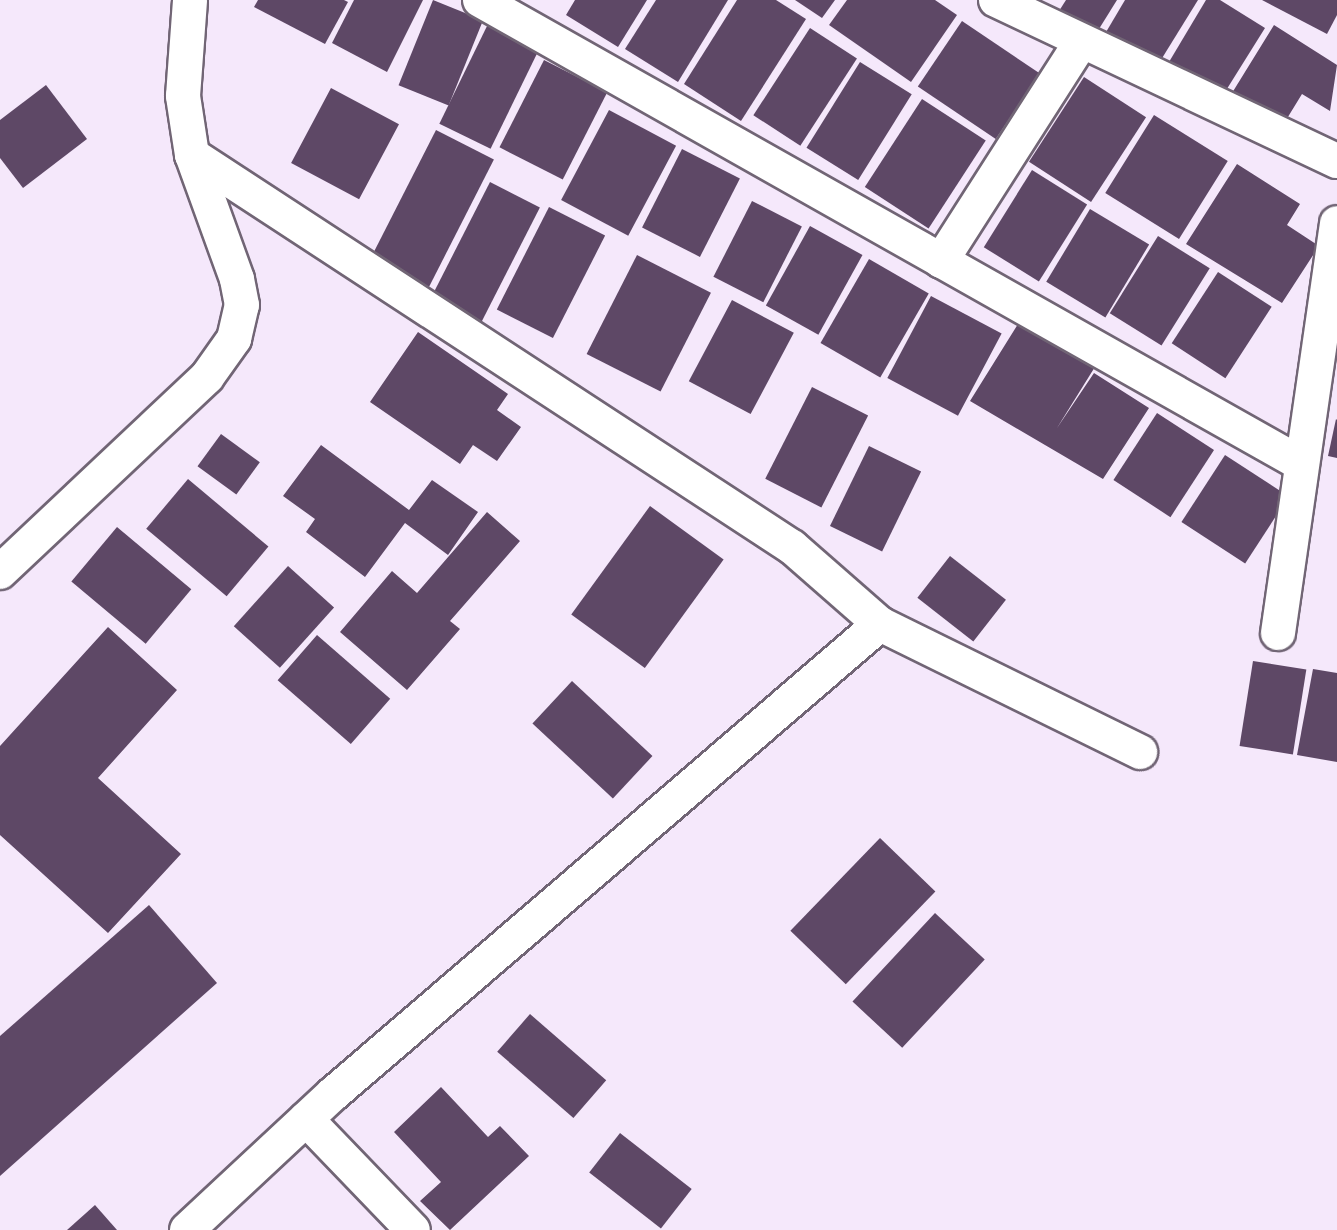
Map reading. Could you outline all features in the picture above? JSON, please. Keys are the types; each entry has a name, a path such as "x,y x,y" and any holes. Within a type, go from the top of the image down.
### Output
{"street":[{"path":"0,572 207,377 234,339 242,305 237,279 192,155 183,96 190,0"},
{"path":"480,0 1298,462"},
{"path":"996,0 1080,44 1337,161"},
{"path":"941,261 1080,44"},
{"path":"192,155 792,547 880,624 1140,752"},
{"path":"1278,633 1298,462 1337,223"},
{"path":"187,1230 306,1119 880,624"},
{"path":"306,1119 413,1230"}],"building":[{"path":"258,0 348,2 325,44 254,7"},
{"path":"354,0 423,0 387,72 332,43"},
{"path":"433,0 483,20 449,106 399,85"},
{"path":"575,0 647,0 618,47 566,15"},
{"path":"656,0 728,0 678,82 625,49"},
{"path":"737,0 776,0 806,19 741,121 684,84"},
{"path":"795,0 835,0 822,18"},
{"path":"847,0 935,0 957,15 911,82 829,25"},
{"path":"1066,0 1117,0 1089,45 1052,22"},
{"path":"1125,0 1198,0 1151,76 1099,44"},
{"path":"1206,0 1220,0 1265,28 1220,100 1166,67"},
{"path":"1262,0 1337,0 1337,15 1327,34"},
{"path":"962,21 1040,74 996,139 918,86"},
{"path":"488,24 539,49 491,149 439,124"},
{"path":"1274,25 1337,65 1330,111 1302,94 1283,125 1232,93"},
{"path":"810,28 857,58 800,146 753,115"},
{"path":"544,60 607,92 563,180 500,147"},
{"path":"860,62 912,94 858,180 806,148"},
{"path":"1084,77 1146,117 1091,202 1029,162"},
{"path":"46,85 87,139 23,188 0,158 0,120"},
{"path":"331,88 399,124 359,199 291,163"},
{"path":"922,99 986,140 929,228 865,187"},
{"path":"609,110 676,146 628,236 561,200"},
{"path":"1154,115 1228,161 1179,239 1105,193"},
{"path":"436,130 494,160 427,290 369,261"},
{"path":"682,149 740,179 700,257 642,227"},
{"path":"1237,164 1300,204 1287,225 1319,246 1282,303 1186,244"},
{"path":"1032,170 1087,204 1039,282 984,247"},
{"path":"490,182 540,207 478,329 428,303"},
{"path":"752,201 802,226 763,302 713,277"},
{"path":"549,207 605,236 553,338 497,309"},
{"path":"1090,209 1149,245 1105,317 1046,282"},
{"path":"810,226 862,255 818,335 766,306"},
{"path":"1158,236 1210,268 1162,345 1110,313"},
{"path":"637,255 711,293 661,392 587,354"},
{"path":"869,259 929,294 880,378 820,343"},
{"path":"1218,272 1272,307 1225,378 1172,343"},
{"path":"931,296 1002,334 958,416 887,378"},
{"path":"732,300 794,333 751,414 689,381"},
{"path":"1023,316 1098,362 1057,428 1094,373 1149,408 1103,479 970,401"},
{"path":"418,332 508,394 497,410 521,427 497,461 473,445 460,464 370,402"},
{"path":"812,387 868,416 821,507 765,479"},
{"path":"1157,413 1214,450 1170,517 1113,480"},
{"path":"1337,420 1337,458 1328,456"},
{"path":"221,434 260,462 236,495 197,466"},
{"path":"321,445 409,510 432,480 478,512 448,555 405,523 365,577 306,532 315,519 283,496"},
{"path":"869,446 921,471 882,551 830,526"},
{"path":"1225,455 1289,496 1245,563 1181,522"},
{"path":"188,479 268,546 227,596 146,529"},
{"path":"650,506 724,559 645,668 571,614"},
{"path":"487,512 520,541 450,621 460,629 407,690 340,632 392,571 417,593"},
{"path":"117,527 191,589 146,644 71,581"},
{"path":"950,556 1006,600 973,641 917,598"},
{"path":"288,566 334,607 280,668 234,626"},
{"path":"108,627 177,690 98,778 181,854 108,933 0,835 0,746"},
{"path":"317,635 390,699 351,744 278,680"},
{"path":"1253,661 1306,669 1293,754 1240,746"},
{"path":"1313,669 1337,673 1337,762 1297,755"},
{"path":"572,681 652,756 613,798 532,723"},
{"path":"880,838 935,891 846,984 790,931"},
{"path":"149,905 217,983 0,1176 0,1036"},
{"path":"935,913 985,959 902,1048 852,1001"},
{"path":"530,1014 606,1080 573,1118 497,1052"},
{"path":"441,1087 488,1137 500,1126 529,1156 450,1230 420,1201 441,1182 394,1132"},
{"path":"620,1133 692,1189 661,1228 589,1172"},
{"path":"95,1205 117,1230 67,1230"}]}
